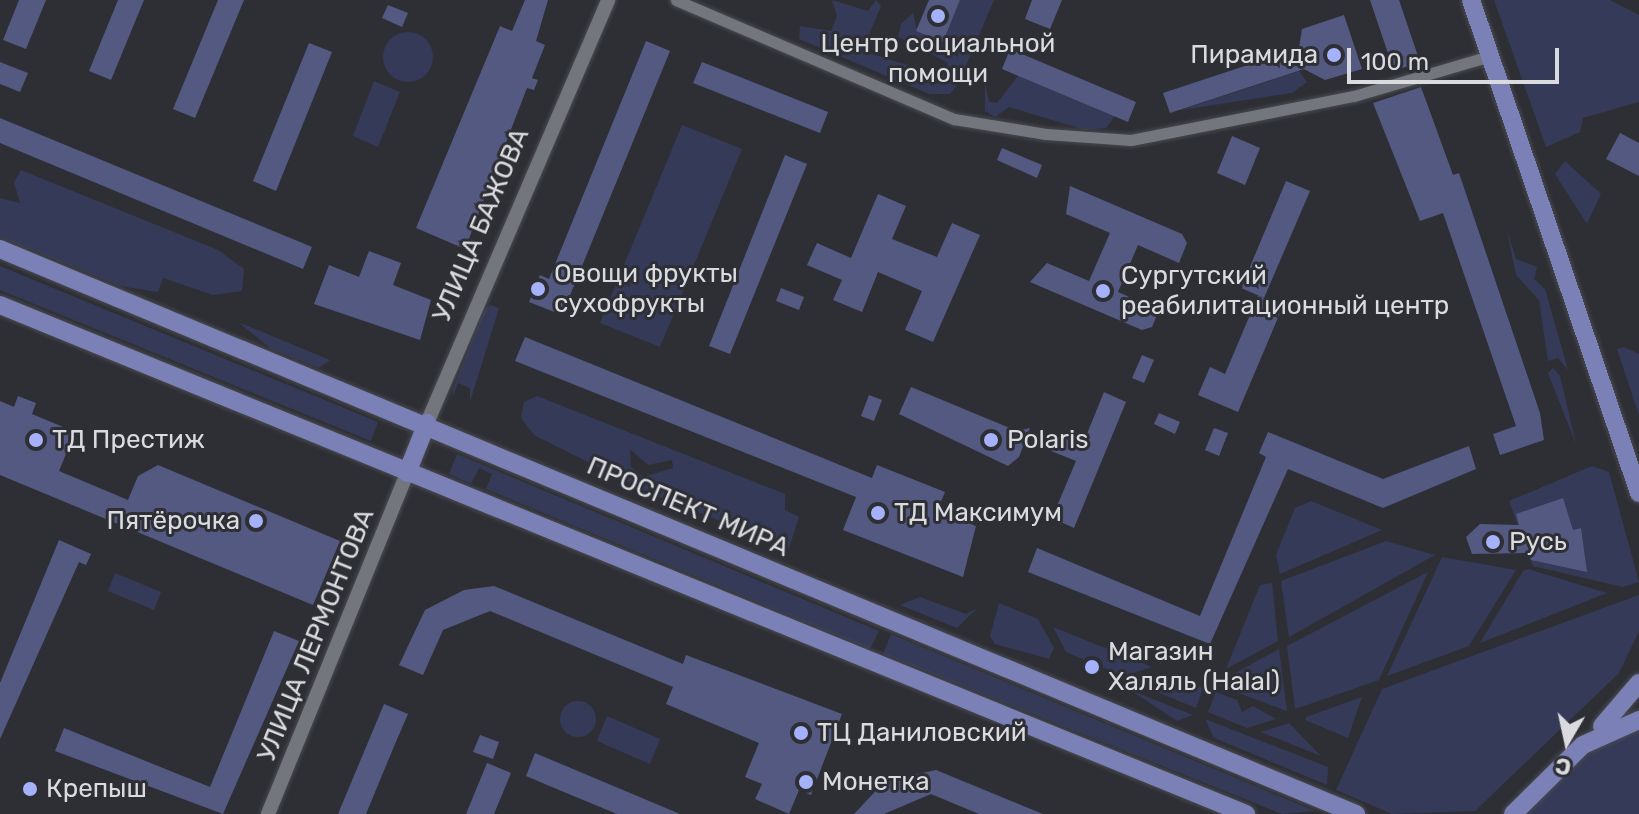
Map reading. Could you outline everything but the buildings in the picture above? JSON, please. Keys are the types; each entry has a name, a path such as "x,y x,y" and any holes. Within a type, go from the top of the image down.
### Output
{"main road":[{"path":"1470,2 1639,493"},
{"name":"ПРОСПЕКТ МИРА","path":"0,249 427,423 1356,814"},
{"path":"0,305 1246,814"},
{"name":"УЛИЦА БАЖОВА","path":"407,473 427,423"},
{"path":"1503,814 1583,745 1639,683"},
{"path":"1583,745 1639,720"},
{"path":"1513,814 1528,794"}],"street":[{"name":"УЛИЦА БАЖОВА","path":"427,423 608,0"},
{"path":"676,0 954,119 1046,134 1131,140 1354,96 1490,56"},
{"name":"УЛИЦА ЛЕРМОНТОВА","path":"268,814 407,473"}],"shaded area":[{"path":"832,0 868,11 876,0 881,6 862,51 933,73 945,72 948,63 898,37 901,24 913,13 917,31 943,42 960,0 994,0 958,84 950,94 929,94 799,39 800,26 831,31 837,16"},
{"path":"1494,0 1610,0 1639,15 1639,102 1583,118 1580,132 1546,147"},
{"path":"408,32 426,39 433,57 426,75 408,82 390,75 383,57 390,39"},
{"path":"1299,71 1307,82 1292,93 1181,110"},
{"path":"1018,76 1115,116 1106,128 1085,130 1009,107 995,117 985,111 985,82 989,102 997,103"},
{"path":"374,81 400,92 378,147 353,136"},
{"path":"682,125 742,149 660,347 600,323"},
{"path":"1565,161 1601,194 1587,224 1555,174"},
{"path":"21,170 218,250 244,269 242,291 213,295 163,278 158,292 120,286 0,237 0,198 20,203 14,182"},
{"path":"1507,231 1516,259 1537,267 1534,279 1545,289 1568,370 1558,358 1548,361 1539,300 1516,275"},
{"path":"0,266 378,422 371,441 0,290"},
{"path":"491,305 499,308 470,402 470,388 458,383 453,397 453,389 485,308"},
{"path":"238,322 330,360 319,368 271,349"},
{"path":"1624,347 1639,354 1639,415 1617,349"},
{"path":"1553,368 1560,376 1576,444 1548,373"},
{"path":"537,396 785,494 785,510 799,517 789,548 652,494 534,435 521,418 524,402","holes":["630,449 648,465 672,460 673,468 643,477 631,467"]},
{"path":"457,454 879,631 870,649 486,489 492,474 479,468 471,484 449,474"},
{"path":"1592,466 1609,472 1639,582 1623,587 1533,566 1509,501"},
{"path":"1311,501 1382,530 1280,574 1276,555 1295,508"},
{"path":"1386,541 1435,555 1289,637 1281,581"},
{"path":"1442,557 1516,570 1469,646 1387,676"},
{"path":"1528,569 1607,593 1480,643 1523,571"},
{"path":"1428,572 1379,680 1295,709 1287,646"},
{"path":"115,573 161,592 154,610 108,591"},
{"path":"1272,583 1278,641 1226,669 1260,585"},
{"path":"1639,595 1639,631 1619,673 1475,811 1392,814 1336,790 1382,689"},
{"path":"920,597 966,614 977,608 957,628 900,605"},
{"path":"999,603 1038,619 1054,648 1049,659 995,644 990,636"},
{"path":"1053,627 1152,667 1123,676 1066,652"},
{"path":"891,634 1315,811 1282,814 883,654"},
{"path":"1279,649 1287,711 1220,686 1221,681"},
{"path":"1169,674 1203,688 1196,708 1135,683"},
{"path":"1130,690 1193,715 1177,721"},
{"path":"1216,692 1237,700 1242,712 1253,706 1276,719 1247,728 1208,712"},
{"path":"1362,697 1348,738 1305,720 1306,717"},
{"path":"578,701 591,706 596,719 591,732 578,737 565,732 560,719 565,706"},
{"path":"607,716 660,739 650,764 597,741"},
{"path":"1205,719 1328,767 1327,785 1214,738"},
{"path":"1289,723 1321,756 1261,732"},
{"path":"1639,730 1639,814 1523,814 1594,746"}],"place":[{"name":"Центр социальной помощи","path":"938,16"},
{"name":"Пирамида","path":"1334,55"},
{"name":"Овощи фрукты сухофрукты","path":"538,289"},
{"name":"Сургутский реабилитационный центр","path":"1103,291"},
{"name":"ТД Престиж","path":"36,440"},
{"name":"Polaris","path":"991,440"},
{"name":"ТД Максимум","path":"878,513"},
{"name":"Пятёрочка","path":"256,521"},
{"name":"Русь","path":"1493,542"},
{"name":"Магазин Халяль (Halal)","path":"1092,667"},
{"name":"ТЦ Даниловский","path":"801,733"},
{"name":"Монетка","path":"806,782"},
{"name":"Крепыш","path":"30,789"}]}
